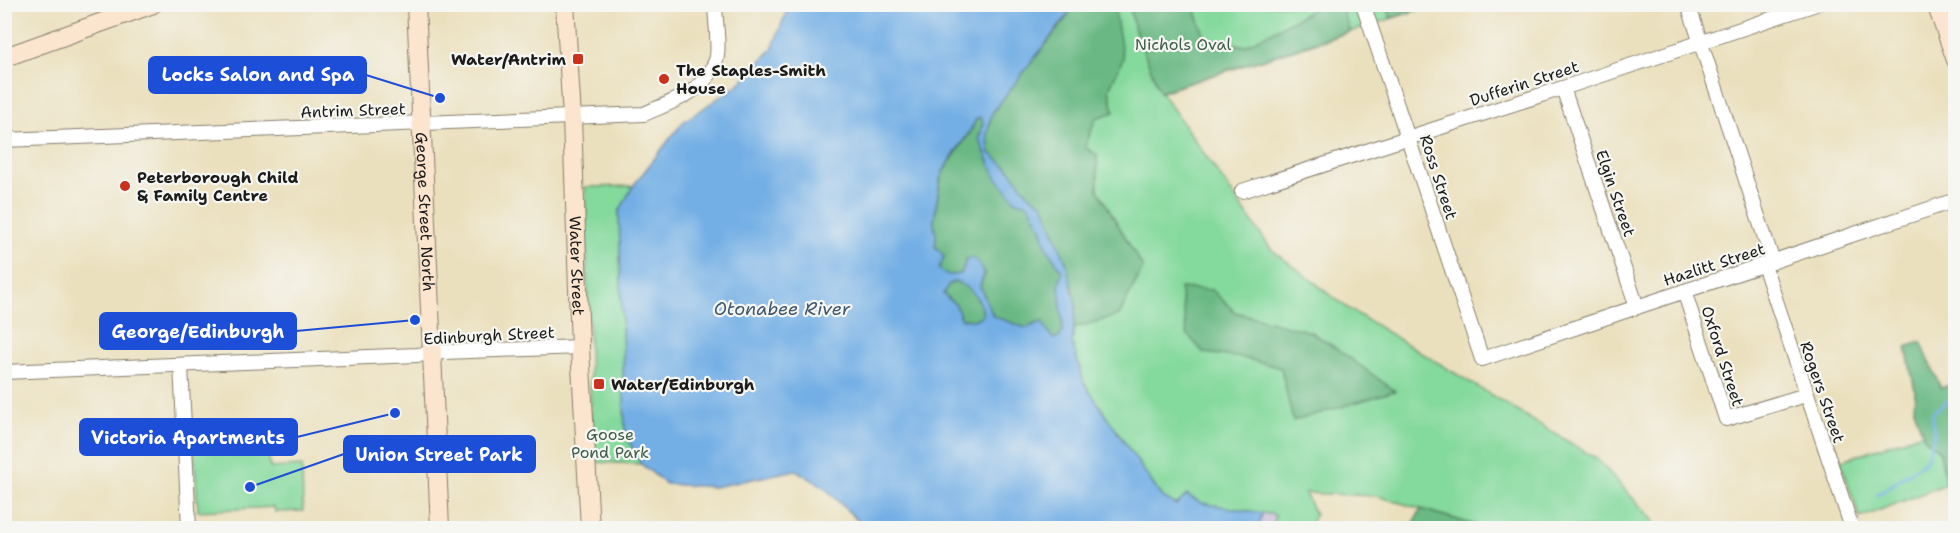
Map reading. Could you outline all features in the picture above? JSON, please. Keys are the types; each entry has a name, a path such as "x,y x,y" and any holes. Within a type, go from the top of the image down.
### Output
{"main road":[{"path":"7,57 153,4"},
{"name":"George Street North","path":"416,4 440,528"},
{"name":"Water Street","path":"565,4 590,528"},
{"path":"1936,4 1951,32 1956,60"}],"street":[{"name":"Antrim Street","path":"4,140 644,114 686,96 707,78 717,59 715,4"},
{"name":"Ross Street","path":"1363,4 1482,359"},
{"name":"Rogers Street","path":"1689,4 1806,394 1852,528"},
{"name":"Dufferin Street","path":"1242,191 1816,4"},
{"name":"Elgin Street","path":"1563,88 1637,308"},
{"name":"Hazlitt Street","path":"1482,359 1956,200"},
{"name":"Oxford Street","path":"1684,291 1726,419 1806,394"},
{"name":"Edinburgh Street","path":"4,372 432,355 444,352 580,346"},
{"path":"181,364 189,528"}],"shaded area":[{"path":"1262,513 1276,515 1274,528 1259,528"}],"green space":[{"path":"1388,4 1434,4 1434,5 1390,18"},
{"path":"1073,5 1114,5 1123,59 1109,89 1114,112 1096,118 1085,147 1097,155 1098,190 1143,268 1119,315 1074,328 1076,305 1066,262 1043,205 1028,194 1009,169 990,153 987,134 992,113 1067,17"},
{"path":"1114,5 1434,5 1161,92 1271,249 1349,309 1597,459 1658,528 1485,528 1377,496 1305,493 1315,515 1310,526 1274,528 1275,515 1201,503 1187,495 1176,505 1161,496 1084,383 1072,343 1074,328 1119,315 1143,268 1098,190 1097,155 1085,147 1096,117 1114,112 1109,89 1122,58"},
{"name":"Nichols Oval","path":"1129,5 1194,5 1205,38 1245,46 1321,5 1340,5 1350,31 1160,92 1135,30"},
{"path":"981,117 983,122 979,138 988,160 1028,203 1040,225 1047,248 1062,272 1059,285 1063,330 1060,337 1053,339 1049,333 1035,323 1026,328 993,316 980,286 985,274 966,259 962,273 949,275 938,269 944,257 935,246 934,221 940,182 943,172 970,133 976,119"},
{"name":"Goose Pond Park","path":"633,186 619,212 625,434 641,464 592,462 585,187"},
{"path":"955,281 974,294 983,315 974,320 961,319 956,305 943,294 948,285"},
{"path":"1180,288 1212,290 1235,312 1311,332 1395,391 1293,421 1281,368 1243,358 1204,353 1187,334"},
{"path":"1921,342 1941,388 1955,383 1955,480 1946,484 1940,452 1924,437 1914,409 1915,390 1906,347"},
{"path":"1923,433 1924,437 1940,452 1946,484 1860,518 1840,461"},
{"path":"268,447 270,468 302,466 303,511 275,512 274,507 198,511 194,451"},
{"path":"1421,509 1485,528 1411,528"}],"water":[{"name":"Otonabee River","path":"789,5 1073,5 1067,16 992,113 987,134 990,153 1009,169 1028,194 1043,204 1066,262 1076,305 1072,343 1084,383 1161,496 1176,505 1187,495 1201,503 1262,513 1259,528 865,528 824,487 796,470 714,487 666,484 641,464 625,434 619,212 633,186 683,122 739,84 772,49","holes":["981,117 983,123 979,138 995,176 1016,201 1028,204 1040,225 1047,248 1062,272 1059,285 1063,330 1060,337 1053,339 1042,322 1026,328 993,316 980,286 983,270 974,258 966,259 962,273 949,275 939,269 944,256 935,246 934,223 940,180 976,119","955,281 974,294 983,315 974,320 961,319 956,305 943,294 948,285"]}],"waterway":[{"path":"1877,495 1926,461 1934,435 1932,413 1956,395"}],"place":[{"name":"Water/Antrim","path":"578,59"},
{"name":"The Staples-Smith House","path":"664,79"},
{"name":"Locks Salon and Spa","path":"440,98"},
{"name":"Peterborough Child & Family Centre","path":"125,186"},
{"name":"George/Edinburgh","path":"415,320"},
{"name":"Water/Edinburgh","path":"599,384"},
{"name":"Victoria Apartments","path":"395,413"},
{"name":"Union Street Park","path":"250,487"}]}
